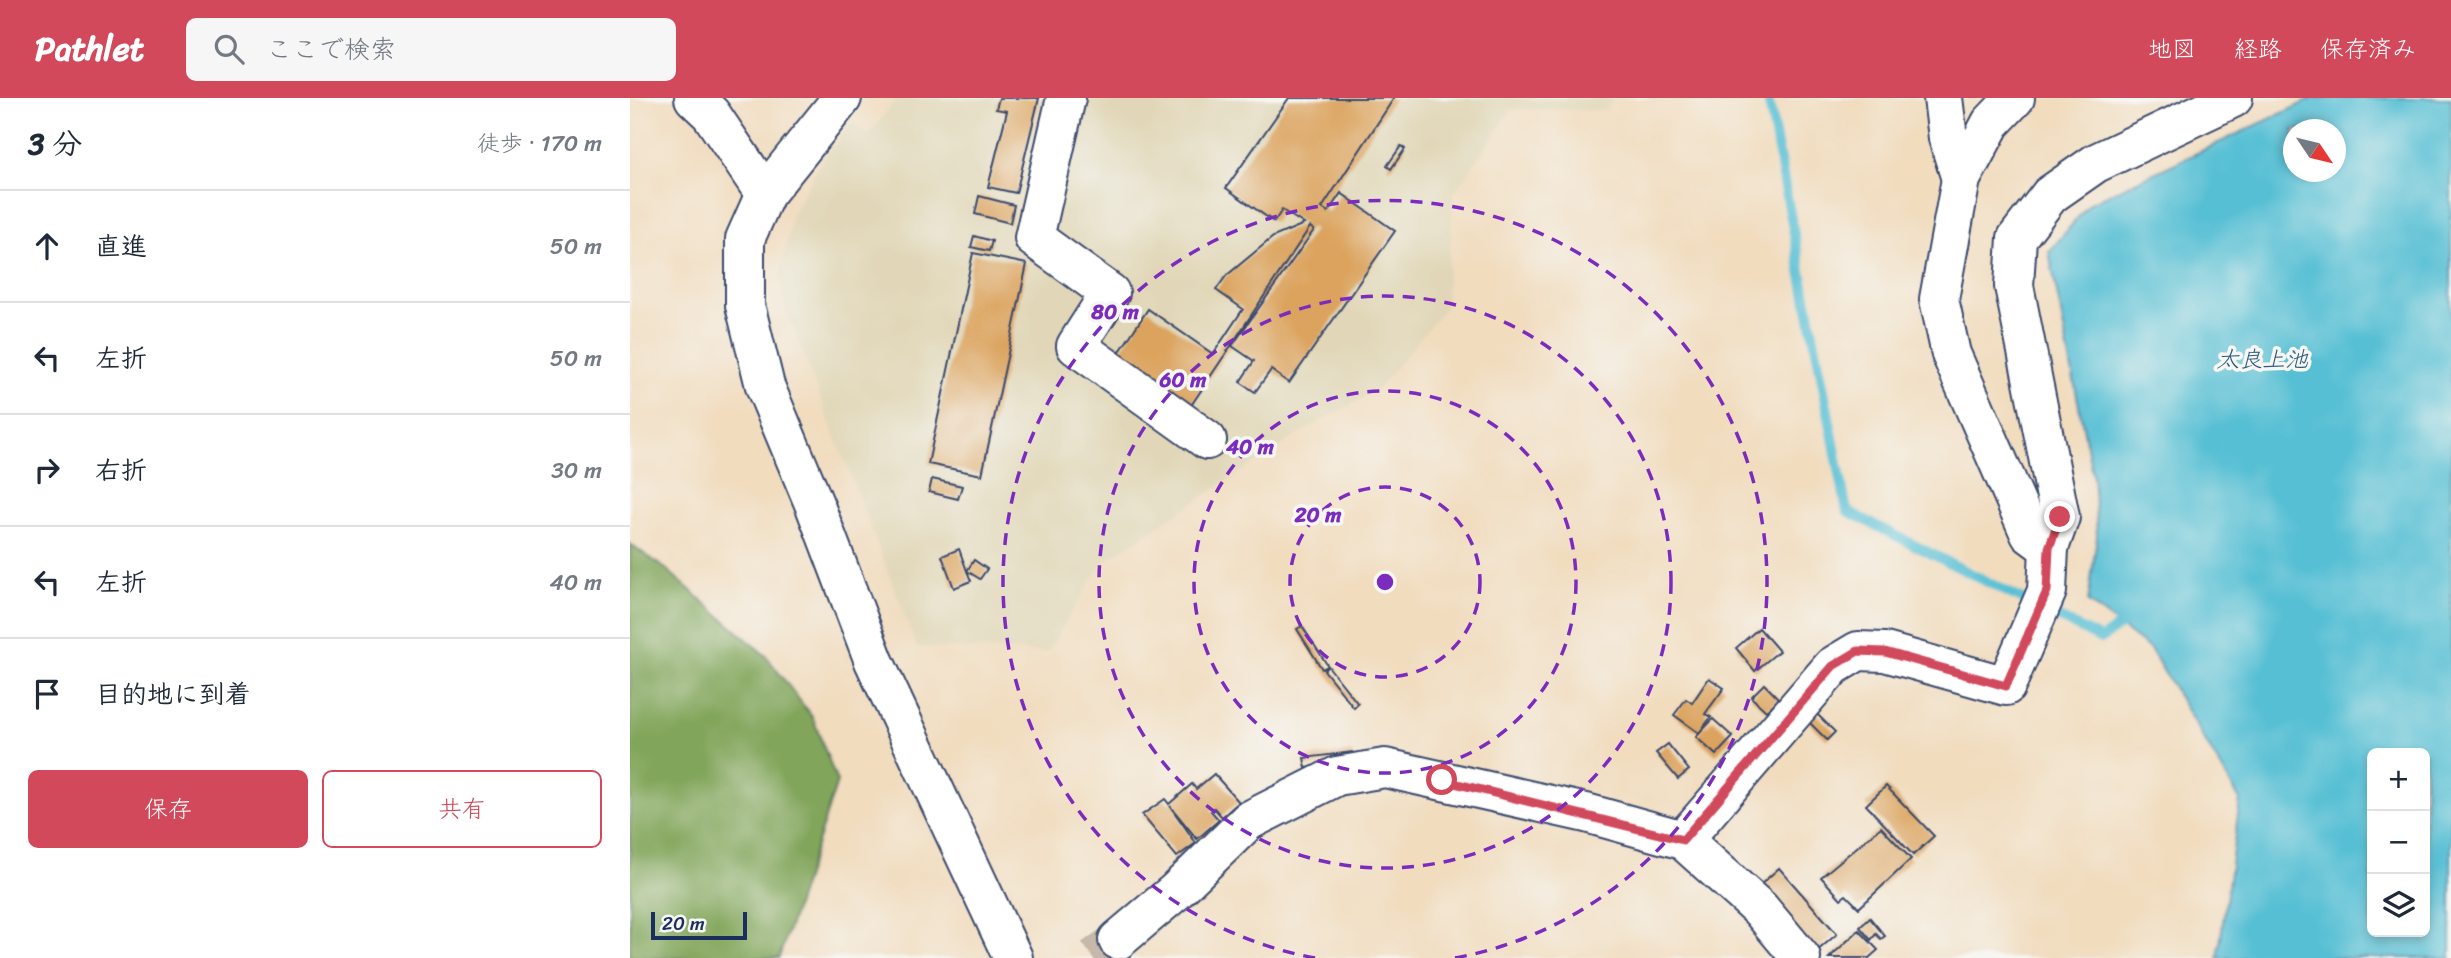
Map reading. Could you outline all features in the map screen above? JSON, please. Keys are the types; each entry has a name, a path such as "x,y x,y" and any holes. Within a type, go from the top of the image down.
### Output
{"street":[{"path":"694,98 710,114 765,194"},
{"path":"842,98 765,194 745,239 745,304 765,386 816,506 874,661 1013,958"},
{"path":"1066,98 1034,238 1110,293 1076,346 1207,440"},
{"path":"1943,98 1948,138 1961,180"},
{"path":"2015,98 1991,123 1961,180 1939,299 1951,354 2030,534 2049,548"},
{"path":"1683,840 1833,666 1858,651 1885,652 2006,686 2047,591 2049,548 2060,517 2014,286 2017,239 2050,195 2096,163 2233,98"},
{"path":"1118,940 1175,892 1248,821 1337,776 1385,768 1586,813 1683,840 1760,909 1801,958"}],"shaded area":[{"path":"897,98 1614,98 1606,110 1512,109 1454,193 1445,308 1378,389 1302,432 1103,562 1047,652 917,647 785,307 780,276 792,215 823,158 852,122 869,135"}],"green space":[{"path":"630,544 666,569 766,656 813,718 837,782 779,958 630,958"}],"water":[{"name":"太良上池","path":"2314,98 2451,98 2451,958 2218,958 2240,800 2151,650 2088,602 2097,536 2093,478 2049,252 2090,203"}],"building":[{"path":"999,98 1039,98 1016,193 988,187 1007,111 996,109"},
{"path":"1289,98 1394,98 1322,208 1328,212 1341,193 1395,231 1289,383 1271,370 1255,392 1240,382 1254,361 1232,346 1314,230 1310,227 1190,407 1117,356 1148,309 1213,354 1243,309 1216,290 1226,276 1273,237 1304,224 1282,210 1274,222 1226,188"},
{"path":"1401,146 1405,149 1391,169 1387,166"},
{"path":"979,196 1014,205 1010,223 975,214"},
{"path":"974,236 992,241 989,251 971,247"},
{"path":"973,253 1027,264 982,475 928,464"},
{"path":"932,479 962,486 958,499 929,492"},
{"path":"959,549 971,581 954,588 942,556"},
{"path":"974,560 987,569 980,579 967,571"},
{"path":"1302,626 1328,666 1322,669 1297,629"},
{"path":"1759,628 1779,651 1755,671 1736,648"},
{"path":"1328,666 1358,704 1354,708 1324,670"},
{"path":"1709,678 1724,688 1705,714 1711,717 1699,733 1674,715 1686,699 1692,703"},
{"path":"1764,684 1779,699 1766,711 1751,697"},
{"path":"1816,713 1835,732 1827,740 1808,721"},
{"path":"1713,719 1733,737 1716,755 1696,737"},
{"path":"1668,744 1689,770 1678,779 1656,753"},
{"path":"1352,752 1353,758 1398,756 1306,768 1304,758"},
{"path":"1214,774 1239,802 1222,817 1214,808 1211,811 1219,820 1197,839 1170,806 1196,843 1177,857 1142,815 1165,799 1169,804 1192,784 1196,789"},
{"path":"1886,786 1934,836 1913,855 1866,805"},
{"path":"1881,827 1911,859 1859,908 1846,895 1841,899 1821,877"},
{"path":"1779,868 1837,934 1816,952 1759,886"},
{"path":"1870,918 1885,936 1881,939 1876,934 1871,940 1860,927"},
{"path":"1859,930 1878,950 1869,958 1829,958"}],"waterway":[{"path":"1768,98 1847,511 2033,605"},
{"path":"2046,611 2101,639 2130,618"}],"tunnel":[{"path":"1093,958 1118,940"}],"route":[{"path":"1442,780 1586,813 1683,840 1706,810 1745,770 1833,666 1858,651 1885,652 2006,686 2047,591 2049,548 2060,517"}]}
